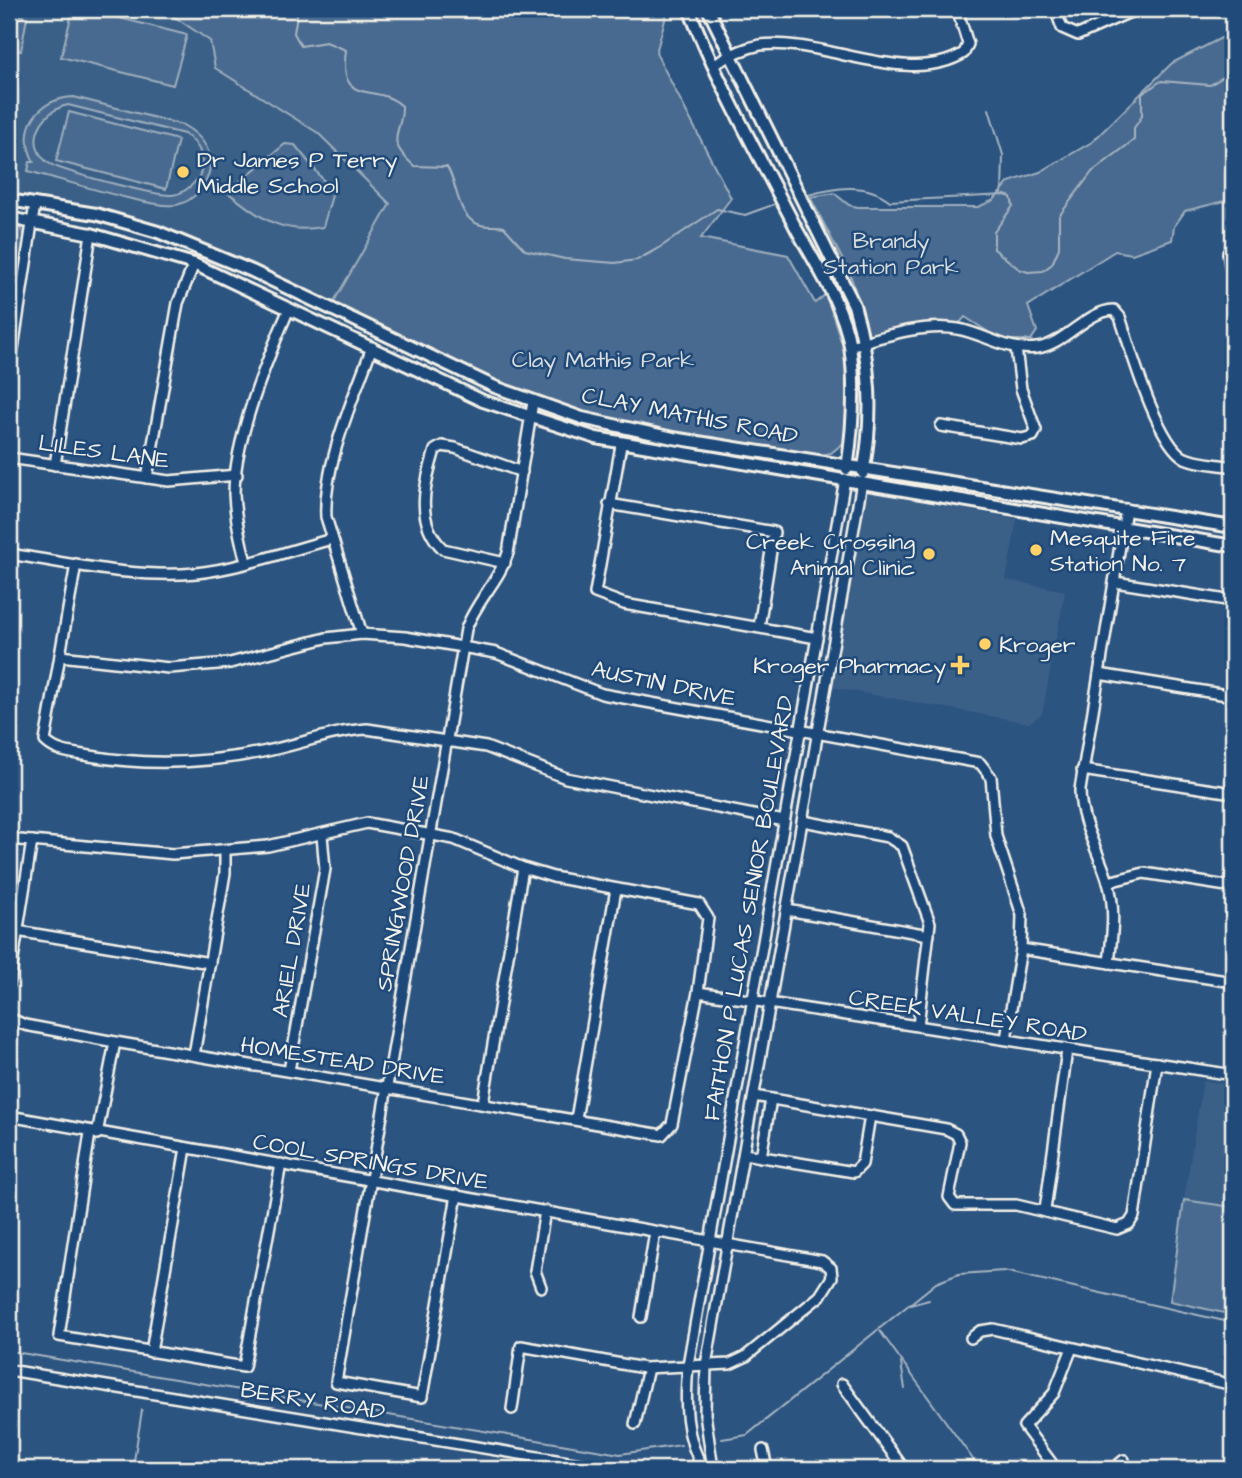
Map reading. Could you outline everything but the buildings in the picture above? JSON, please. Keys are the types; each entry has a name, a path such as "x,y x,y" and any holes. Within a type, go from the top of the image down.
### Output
{"main road":[{"name":"FAITHON P LUCAS SENIOR BOULEVARD","path":"689,9 767,172 832,295 850,345 854,425 845,479"},
{"name":"FAITHON P LUCAS SENIOR BOULEVARD","path":"708,9 848,289 865,341 871,406 862,482"},
{"name":"CLAY MATHIS ROAD","path":"9,200 117,220 201,248 456,369 533,402 582,418 673,438 1233,527"},
{"name":"CLAY MATHIS ROAD","path":"9,218 91,234 194,264 483,401 621,444 845,479 1233,546"},
{"path":"962,500 965,483"},
{"path":"1033,512 1035,495"},
{"path":"1217,543 1221,525"}],"street":[{"path":"715,64 760,45 781,45 898,63 918,64 952,59 967,50 968,41 957,9"},
{"path":"1055,9 1059,24 1066,31 1078,35 1137,9"},
{"path":"9,375 36,204"},
{"path":"55,465 91,234"},
{"path":"1231,246 1233,285"},
{"path":"147,478 178,303 194,264"},
{"path":"246,562 236,523 237,475 243,440 272,346 289,309"},
{"path":"850,345 917,330 950,329 1016,348 1039,348 1056,343 1099,314 1114,310 1120,317 1148,404 1179,453 1188,459 1233,467"},
{"path":"362,634 326,517 327,489 372,347"},
{"path":"941,426 1022,439 1033,436 1036,430 1017,374 1016,348"},
{"name":"SPRINGWOOD DRIVE","path":"457,1195 422,1397 336,1382 463,647 472,612 505,563 514,527 533,402"},
{"path":"621,444 595,593 624,604 817,638"},
{"path":"505,563 443,549 436,541 425,516 424,487 435,450 442,446 455,448 522,472"},
{"name":"LILES LANE","path":"9,458 169,481 237,475"},
{"name":"FAITHON P LUCAS SENIOR BOULEVARD","path":"708,1468 691,1446 688,1365 845,479"},
{"name":"FAITHON P LUCAS SENIOR BOULEVARD","path":"708,1468 706,1365 862,482"},
{"path":"609,504 774,532 759,627"},
{"path":"1109,963 1113,924 1108,882 1081,805 1082,769 1126,509"},
{"path":"9,554 162,574 195,573 332,539"},
{"path":"76,564 46,741 57,750 140,761 207,761 268,751 348,730 367,729 486,747 547,772 607,788 784,821"},
{"path":"1115,582 1233,601"},
{"path":"822,612 837,615"},
{"name":"AUSTIN DRIVE","path":"61,656 169,668 230,663 326,638 362,634 463,647 516,659 602,694 976,761 985,767 991,777 996,836 1022,915 1021,949 1006,1039"},
{"path":"1099,674 1233,696"},
{"path":"1082,769 1233,793"},
{"path":"803,821 888,837 898,842 906,854 929,918 918,1026"},
{"path":"9,839 173,854 225,851 322,835 367,823 431,833 454,839 523,868 694,903 704,908 708,918 698,992"},
{"name":"ARIEL DRIVE","path":"289,1071 325,869 322,835"},
{"path":"9,985 32,841"},
{"path":"194,1055 225,873 225,851"},
{"path":"483,1103 523,868"},
{"path":"1108,882 1144,873 1233,887"},
{"path":"576,1119 616,888"},
{"path":"787,910 929,935"},
{"path":"18,931 210,963"},
{"path":"1021,949 1233,982"},
{"name":"CREEK VALLEY ROAD","path":"698,992 1233,1075"},
{"name":"HOMESTEAD DRIVE","path":"9,1018 25,1025 115,1042 576,1119 654,1136 670,1130 698,992"},
{"path":"115,1042 93,1133 59,1336 244,1367 281,1164"},
{"path":"1045,1210 1067,1050"},
{"path":"754,1096 946,1129 956,1134 960,1147 949,1197 955,1205 1005,1204 1045,1210 1112,1228 1129,1224 1133,1216 1157,1063"},
{"path":"761,1157 771,1099"},
{"name":"COOL SPRINGS DRIVE","path":"9,1116 821,1261 831,1268 832,1277 820,1296 745,1357 730,1364 706,1365"},
{"path":"744,1154 854,1172 862,1164 870,1116"},
{"path":"152,1352 186,1148"},
{"path":"541,1287 535,1271 545,1210"},
{"path":"641,1317 655,1233"},
{"path":"971,1338 986,1329 1233,1385"},
{"path":"512,1409 522,1346 648,1368 706,1365"},
{"path":"1056,1469 1024,1426 1054,1393 1072,1348"},
{"path":"635,1424 648,1368"},
{"name":"BERRY ROAD","path":"9,1370 611,1469"},
{"path":"842,1384 903,1469"},
{"path":"763,1450 767,1469"},
{"path":"1113,1469 1124,1460"},
{"path":"680,1469 708,1468"}],"shaded area":[{"name":"Dr James P Terry Middle School","path":"9,9 163,9 210,41 215,68 318,133 390,204 333,303 224,252 165,230 107,213 9,194 9,149 22,75 9,71"},
{"path":"867,492 1017,519 1006,580 1065,591 1042,714 1029,723 831,687"},
{"path":"1203,1081 1233,1085 1233,1207 1184,1200"}],"green space":[{"path":"73,9 84,9 187,35 173,85 61,57"},
{"name":"Clay Mathis Park","path":"163,9 668,9 656,53 731,198 701,238 788,255 815,303 826,294 848,363 846,441 831,453 815,456 641,429 572,412 486,380 333,303 390,204 318,133 215,68 210,41"},
{"path":"9,14 27,17 21,51 9,49"},
{"name":"Brandy Station Park","path":"1233,32 1233,199 1185,211 1174,227 1172,240 1132,254 1115,251 1028,306 1037,331 1031,340 1001,340 965,317 957,326 870,338 850,274 810,197 834,193 849,205 858,207 978,207 994,200 1009,182 1040,172 1092,142 1172,63"},
{"path":"74,97 183,125 199,137 209,153 209,174 203,186 194,196 182,203 164,205 127,198 28,171 30,162 34,162 29,150 29,127 41,109 61,99","holes":["68,105 184,134 198,148 202,159 201,171 191,186 172,195 148,192 55,166 40,154 37,145 39,128 44,120 51,113"]},
{"path":"69,112 178,140 166,189 56,161"},
{"path":"285,144 295,145 333,192 323,227 294,228 270,222 227,192"},
{"path":"9,225 19,227 27,238 10,334"},
{"path":"1184,1200 1233,1207 1233,1315 1170,1301"}],"waterway":[{"path":"298,9 294,33 301,46 326,42 346,50 345,68 353,87 392,99 402,106 396,142 404,156 414,166 447,167 467,216 481,225 504,227 525,250 565,259 615,263 637,260 717,209 745,215 778,203"},
{"path":"804,196 849,188 870,191 890,201 1005,195 1011,197 1013,206 994,232 994,249 1019,269 1028,272 1043,271 1052,264 1059,248 1059,216 1092,172 1134,140 1134,128 1142,116 1142,94 1161,81 1210,85 1233,71"},
{"path":"989,109 1003,155 1002,194"},
{"path":"722,1439 747,1435 936,1283 959,1274 1004,1271 1233,1323"},
{"path":"910,1305 929,1300"},
{"path":"880,1331 980,1469"},
{"path":"9,1351 620,1454 681,1445"},
{"path":"901,1363 905,1389"},
{"path":"137,1469 134,1461 142,1410"}],"place":[{"name":"Dr James P Terry Middle School","path":"183,172"},
{"name":"Mesquite Fire Station No. 7","path":"1036,550"},
{"name":"Creek Crossing Animal Clinic","path":"929,554"},
{"name":"Kroger","path":"985,644"},
{"name":"Kroger Pharmacy","path":"960,665"}]}
